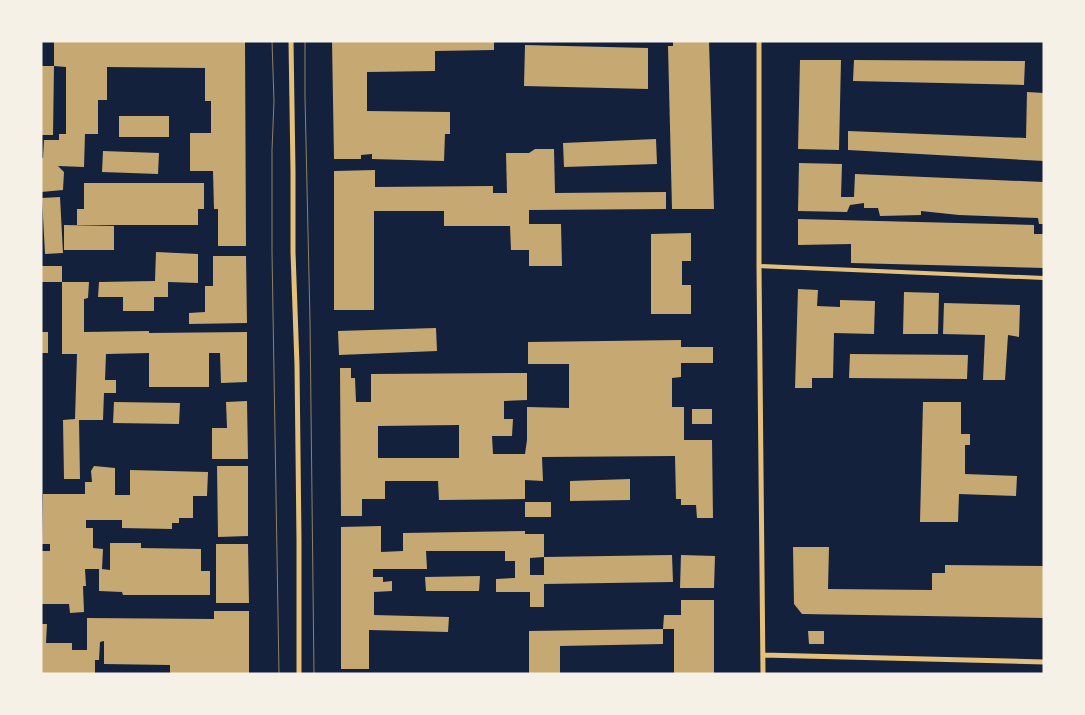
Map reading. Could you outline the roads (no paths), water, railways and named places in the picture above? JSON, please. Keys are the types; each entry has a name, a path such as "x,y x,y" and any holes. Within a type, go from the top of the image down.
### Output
{"street":[{"path":"291,41 299,540 299,674"},
{"path":"758,41 763,674"},
{"path":"763,654 1044,662"}],"lane":[{"path":"759,266 1044,278"}],"tram line":[{"path":"272,41 274,101 272,252 279,674"},
{"path":"305,41 314,674"}]}
